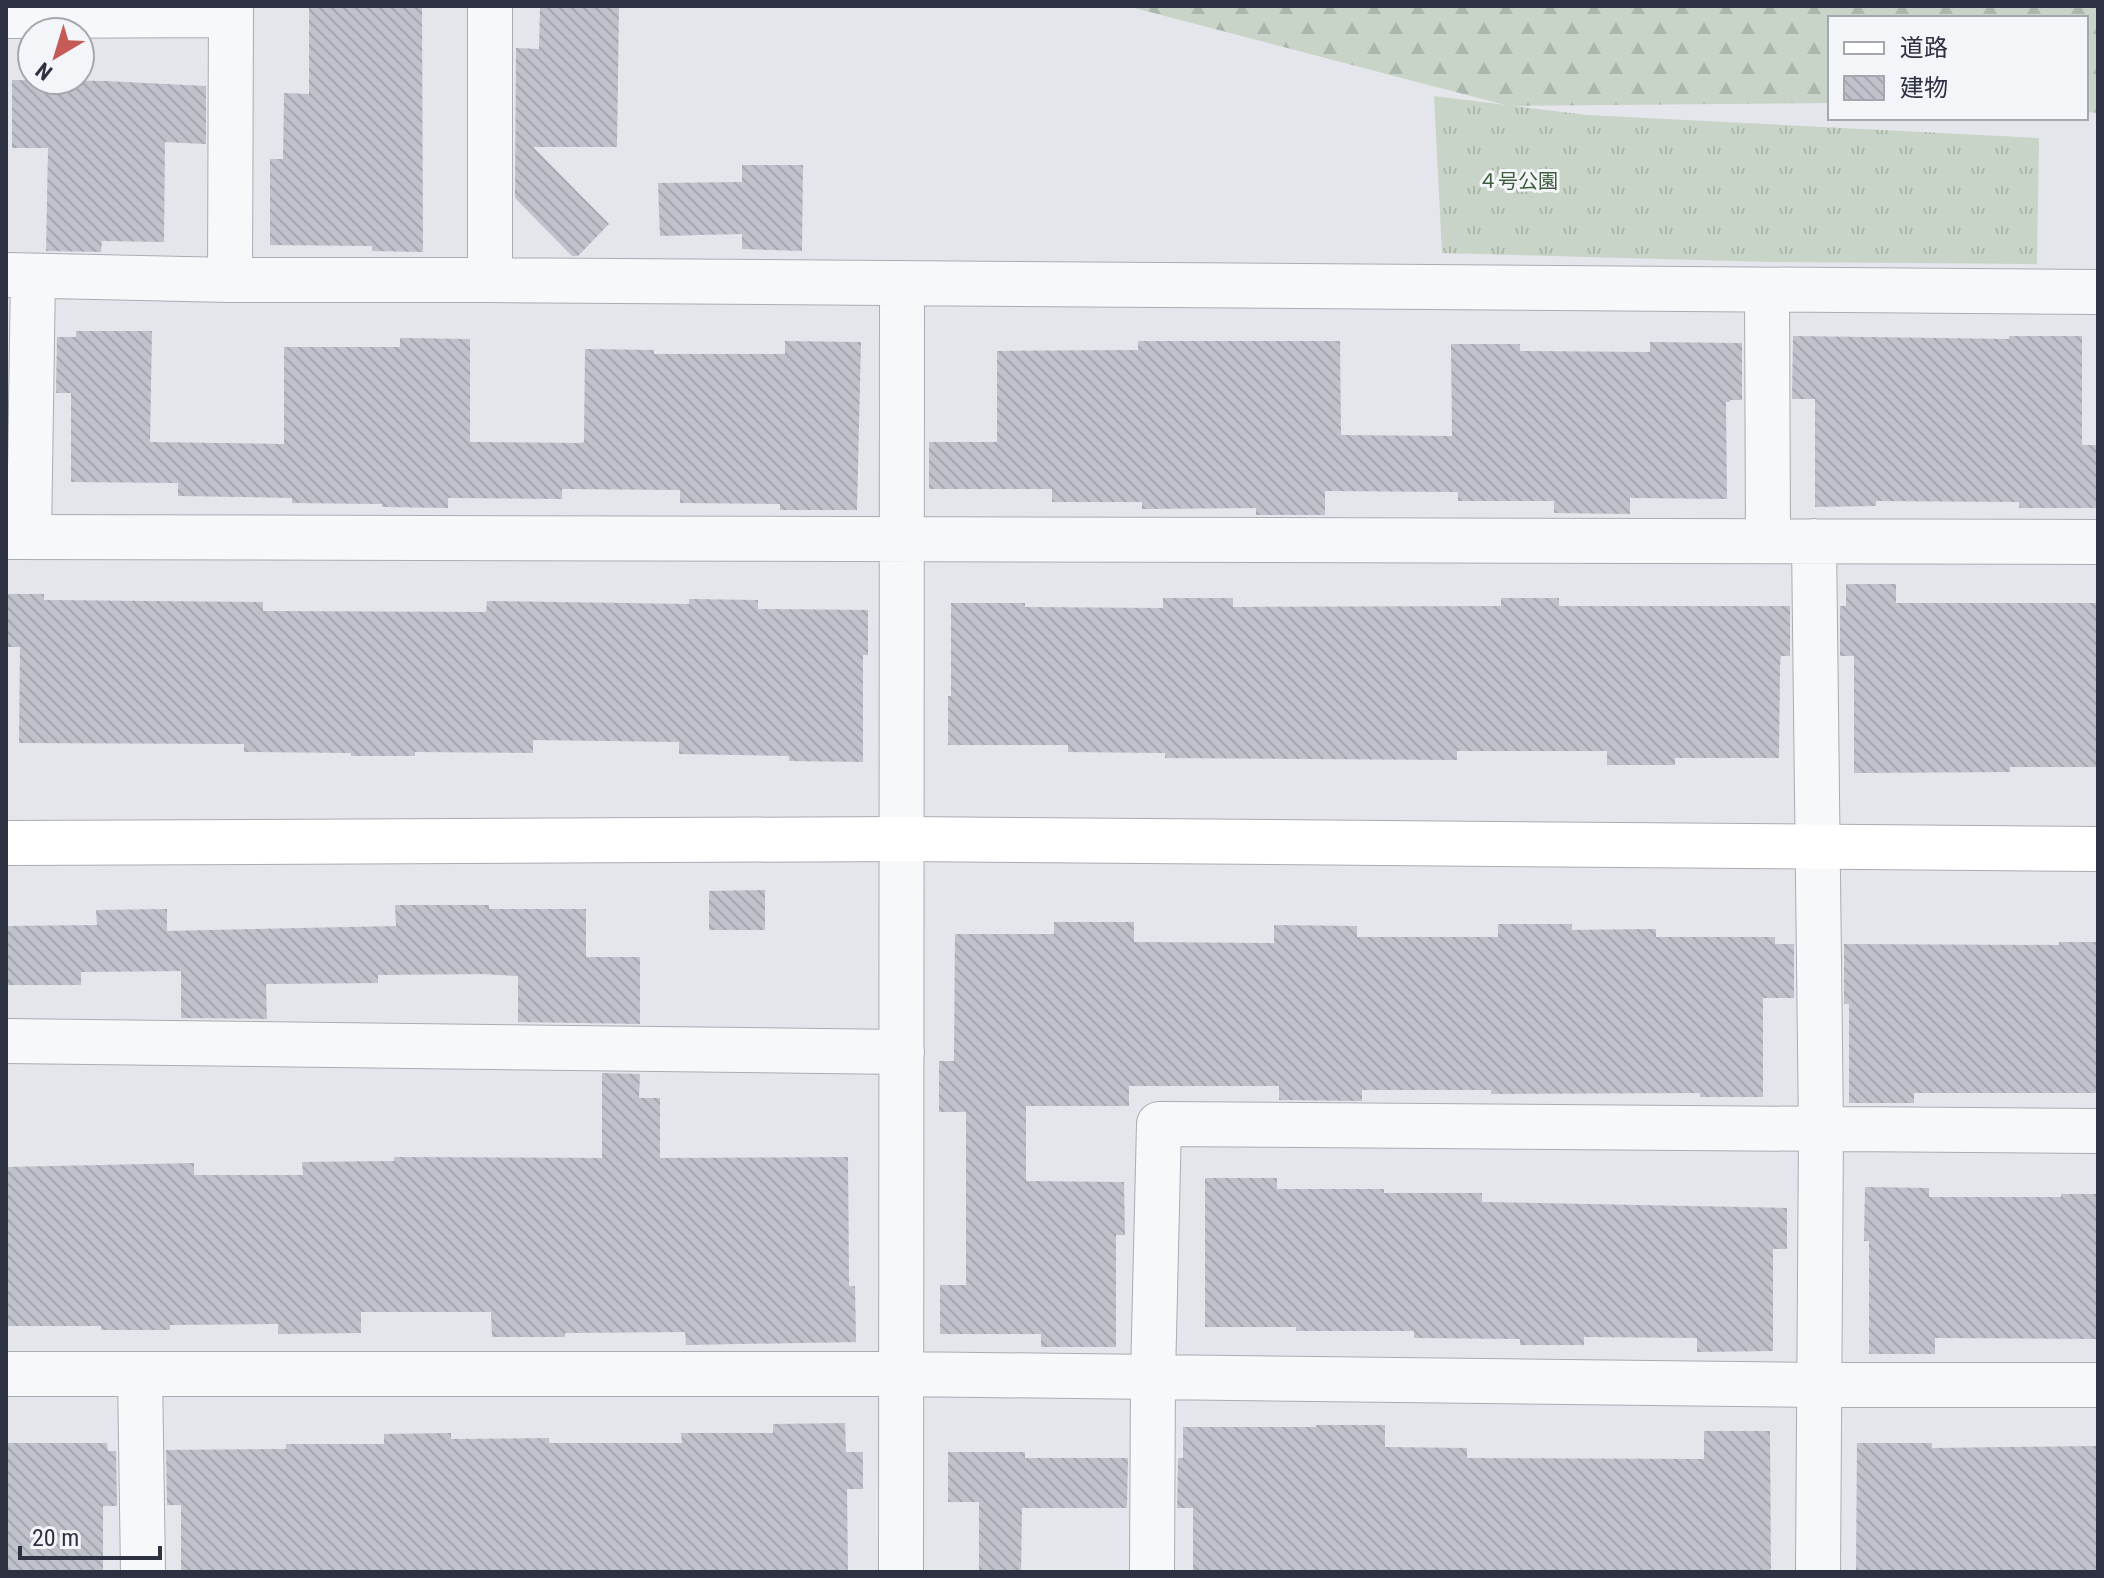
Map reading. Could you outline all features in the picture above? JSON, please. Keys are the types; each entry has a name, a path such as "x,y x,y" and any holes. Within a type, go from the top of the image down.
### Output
{"street":[{"path":"490,6 490,280"},
{"path":"6,16 231,11 230,280"},
{"path":"2098,292 20,276 18,537 2098,542"},
{"path":"901,1572 902,283"},
{"path":"1767,290 1768,541"},
{"path":"1814,541 1821,1131 1818,1572"},
{"path":"6,843 903,839 2098,849"},
{"path":"6,1041 902,1052"},
{"path":"1152,1572 1159,1124 2098,1131"},
{"path":"6,1374 902,1374 1818,1385 2098,1385"},
{"path":"140,1374 143,1572"}],"green space":[{"path":"1127,6 2098,6 2098,113 2088,112 2088,16 1828,16 1828,103 1509,106"},
{"name":"４号公園","path":"1434,96 1587,115 2039,138 2037,264 1771,262 1442,253"}],"building":[{"path":"309,6 422,6 423,252 372,251 372,246 270,245 270,159 283,159 284,93 309,94"},
{"path":"540,6 619,6 617,147 533,147 609,224 578,256 572,256 515,198 516,48 539,49"},
{"path":"12,80 16,80 16,96 96,96 96,81 206,86 206,144 165,142 164,242 102,241 101,252 46,251 48,148 12,148"},
{"path":"742,165 803,165 802,251 742,249 742,234 660,236 658,183 742,182"},
{"path":"76,331 152,331 150,442 284,444 284,347 400,347 400,338 470,339 470,442 581,443 584,442 585,349 654,350 654,354 785,354 785,341 861,342 857,510 780,510 780,504 680,503 680,490 562,489 562,499 448,498 448,508 382,507 382,504 292,503 292,498 178,496 178,483 71,482 71,393 56,393 57,337 76,337"},
{"path":"1793,336 2009,339 2009,336 2082,336 2082,445 2098,445 2098,508 2019,508 2019,502 1876,501 1876,506 1815,507 1815,399 1792,399"},
{"path":"1138,341 1340,341 1341,435 1452,436 1451,344 1520,344 1520,351 1650,352 1650,342 1742,343 1742,400 1726,402 1727,499 1630,498 1630,514 1554,513 1554,501 1458,501 1458,492 1325,491 1325,515 1256,515 1256,508 1142,509 1142,502 1052,502 1052,489 929,489 929,442 997,442 997,351 1138,350"},
{"path":"1846,584 1896,584 1896,603 2098,603 2098,767 2010,767 2010,772 1854,773 1854,656 1840,656 1840,606 1846,606"},
{"path":"6,594 44,594 44,600 263,602 263,611 486,612 487,601 689,604 689,599 758,600 758,609 868,610 868,655 863,655 863,762 789,761 789,756 679,754 679,742 533,740 533,753 415,752 415,756 244,752 244,744 19,743 20,647 6,647"},
{"path":"1163,598 1233,598 1233,607 1501,606 1501,598 1559,598 1559,606 1790,606 1790,656 1781,656 1780,665 1779,758 1675,758 1675,765 1607,765 1607,751 1457,751 1457,760 1165,758 1165,753 1068,752 1068,745 948,745 951,603 1163,608"},
{"path":"765,890 765,930 709,930 709,891"},
{"path":"395,905 586,909 586,957 640,957 640,1024 518,1022 518,976 378,975 378,983 266,984 267,1019 181,1018 181,971 81,972 81,985 8,985 7,926 97,925 96,910 167,909 167,931 396,926"},
{"path":"1054,922 1134,922 1134,942 1274,943 1274,925 1357,926 1357,937 1498,937 1498,924 1572,924 1572,930 1656,929 1656,937 1775,937 1775,944 1794,944 1794,998 1763,998 1763,1097 1700,1097 1700,1093 1491,1094 1491,1090 1362,1090 1362,1101 1279,1100 1279,1086 1129,1086 1129,1106 1026,1106 1026,1181 1124,1182 1125,1235 1116,1235 1116,1347 1041,1347 1041,1334 940,1334 940,1285 966,1285 966,1112 939,1112 939,1061 954,1061 955,934 1054,934"},
{"path":"2059,942 2098,942 2098,1093 1914,1093 1914,1103 1849,1103 1849,1004 1844,1004 1844,944 2059,945"},
{"path":"602,1073 640,1074 639,1098 660,1098 660,1158 848,1157 849,1286 855,1286 856,1342 686,1345 685,1332 492,1337 491,1312 361,1312 361,1333 278,1334 278,1324 170,1325 170,1330 6,1326 6,1167 194,1163 194,1175 303,1175 302,1162 394,1161 394,1157 602,1158"},
{"path":"1205,1178 1277,1178 1277,1189 1482,1193 1482,1202 1787,1208 1787,1249 1773,1249 1773,1351 1697,1352 1697,1338 1584,1337 1584,1345 1520,1345 1520,1339 1414,1338 1414,1331 1205,1327"},
{"path":"1865,1187 1929,1188 1929,1197 2098,1194 2098,1339 1935,1338 1935,1354 1869,1354 1869,1241 1864,1241"},
{"path":"845,1423 846,1452 863,1452 863,1489 847,1489 848,1572 181,1572 181,1505 167,1505 166,1450 286,1449 286,1444 384,1444 384,1434 451,1433 451,1439 549,1438 549,1443 682,1443 681,1433 773,1433 773,1424"},
{"path":"1385,1425 1385,1447 1467,1448 1467,1458 1704,1459 1704,1431 1770,1431 1771,1572 1193,1572 1193,1508 1177,1508 1178,1458 1183,1458 1183,1427"},
{"path":"6,1443 107,1443 108,1451 116,1451 117,1506 103,1506 103,1572 6,1572"},
{"path":"1857,1443 1932,1443 1932,1448 2098,1446 2098,1572 1856,1572"},
{"path":"948,1452 1025,1452 1025,1458 1128,1458 1127,1508 1022,1508 1021,1572 979,1572 979,1502 948,1502"}]}
